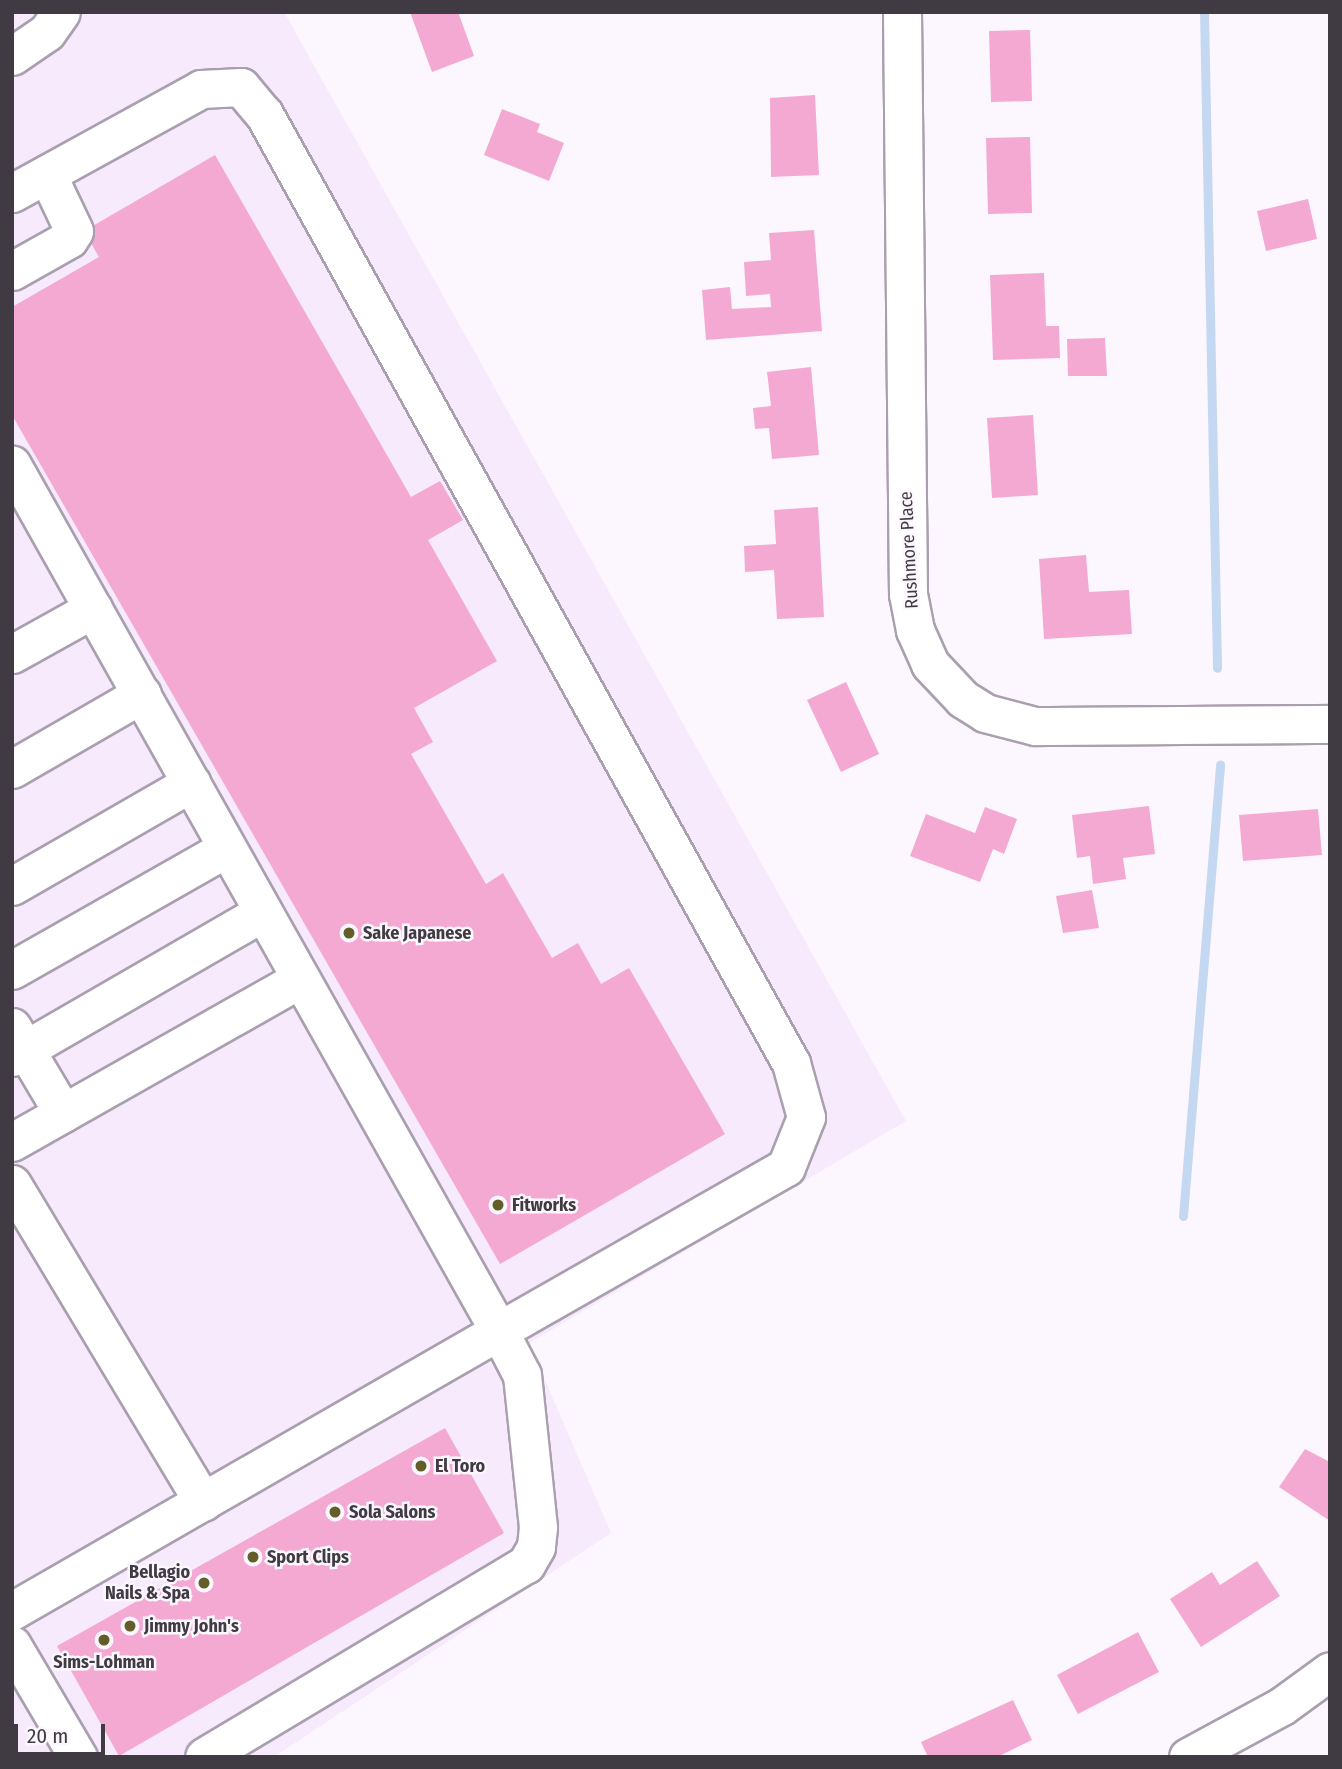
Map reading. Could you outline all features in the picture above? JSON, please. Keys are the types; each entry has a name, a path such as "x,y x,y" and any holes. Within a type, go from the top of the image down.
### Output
{"street":[{"path":"12,56 47,32 61,12"},
{"name":"Rushmore Place","path":"902,12 908,594 915,630 930,664 963,699 985,713 1035,726 1330,724"},
{"path":"12,193 201,89 241,87 264,114 791,1063 806,1117 786,1167 12,1611"},
{"path":"12,271 69,239 74,231 47,174"},
{"path":"12,466 522,1375 538,1527 536,1548 526,1564 204,1757"},
{"path":"12,654 93,609"},
{"path":"12,768 142,694"},
{"path":"12,886 191,783"},
{"path":"12,970 227,848"},
{"path":"63,1113 17,1045 263,912"},
{"path":"12,1142 300,979"},
{"path":"12,1184 203,1502"},
{"path":"12,1645 78,1757"},
{"path":"1188,1757 1282,1706 1330,1671"}],"shaded area":[{"path":"12,12 284,12 906,1121 529,1343 611,1533 274,1757 12,1757"}],"building":[{"path":"410,12 458,12 474,56 432,72"},
{"path":"1030,30 1032,101 991,102 989,31"},
{"path":"815,95 819,175 771,177 770,98"},
{"path":"502,109 540,124 537,132 564,143 549,181 484,155"},
{"path":"1030,137 1032,213 988,214 986,138"},
{"path":"215,155 411,497 440,481 463,520 428,540 497,661 414,708 433,742 411,754 486,884 503,873 552,958 578,943 601,984 629,968 725,1134 500,1264 12,415 12,307 99,257 84,231"},
{"path":"1308,199 1317,239 1266,251 1257,211"},
{"path":"814,230 822,331 706,340 702,290 730,287 732,309 771,307 770,294 746,296 744,262 771,260 769,233"},
{"path":"1044,273 1046,326 1059,326 1060,358 993,360 990,275"},
{"path":"1105,338 1107,376 1068,376 1067,339"},
{"path":"811,367 819,455 772,459 769,428 755,429 753,408 771,406 767,372"},
{"path":"1033,415 1038,495 992,498 987,418"},
{"path":"818,507 824,617 777,619 774,570 745,572 744,546 776,544 774,510"},
{"path":"1086,555 1089,592 1129,590 1132,634 1044,639 1039,559"},
{"path":"846,682 879,754 841,772 807,700"},
{"path":"1149,806 1155,854 1123,858 1126,879 1093,884 1090,856 1077,858 1072,815"},
{"path":"985,807 1017,819 1004,854 993,849 980,882 910,856 926,814 975,833"},
{"path":"1318,809 1322,855 1243,861 1239,815"},
{"path":"1092,890 1099,928 1063,933 1056,896"},
{"path":"445,1428 504,1533 119,1756 57,1646"},
{"path":"1305,1449 1330,1462 1330,1521 1279,1487"},
{"path":"1257,1561 1280,1596 1201,1647 1170,1599 1212,1572 1220,1585"},
{"path":"1138,1632 1159,1672 1078,1714 1057,1675"},
{"path":"1013,1700 1032,1740 997,1757 928,1757 921,1742"}],"waterway":[{"path":"1204,12 1217,668"},
{"path":"1183,1216 1220,765"}],"place":[{"name":"Sake Japanese","path":"349,933"},
{"name":"Fitworks","path":"498,1205"},
{"name":"El Toro","path":"421,1466"},
{"name":"Sola Salons","path":"335,1512"},
{"name":"Sport Clips","path":"253,1557"},
{"name":"Bellagio Nails & Spa","path":"204,1583"},
{"name":"Jimmy John's","path":"130,1626"},
{"name":"Sims-Lohman","path":"104,1640"}]}
